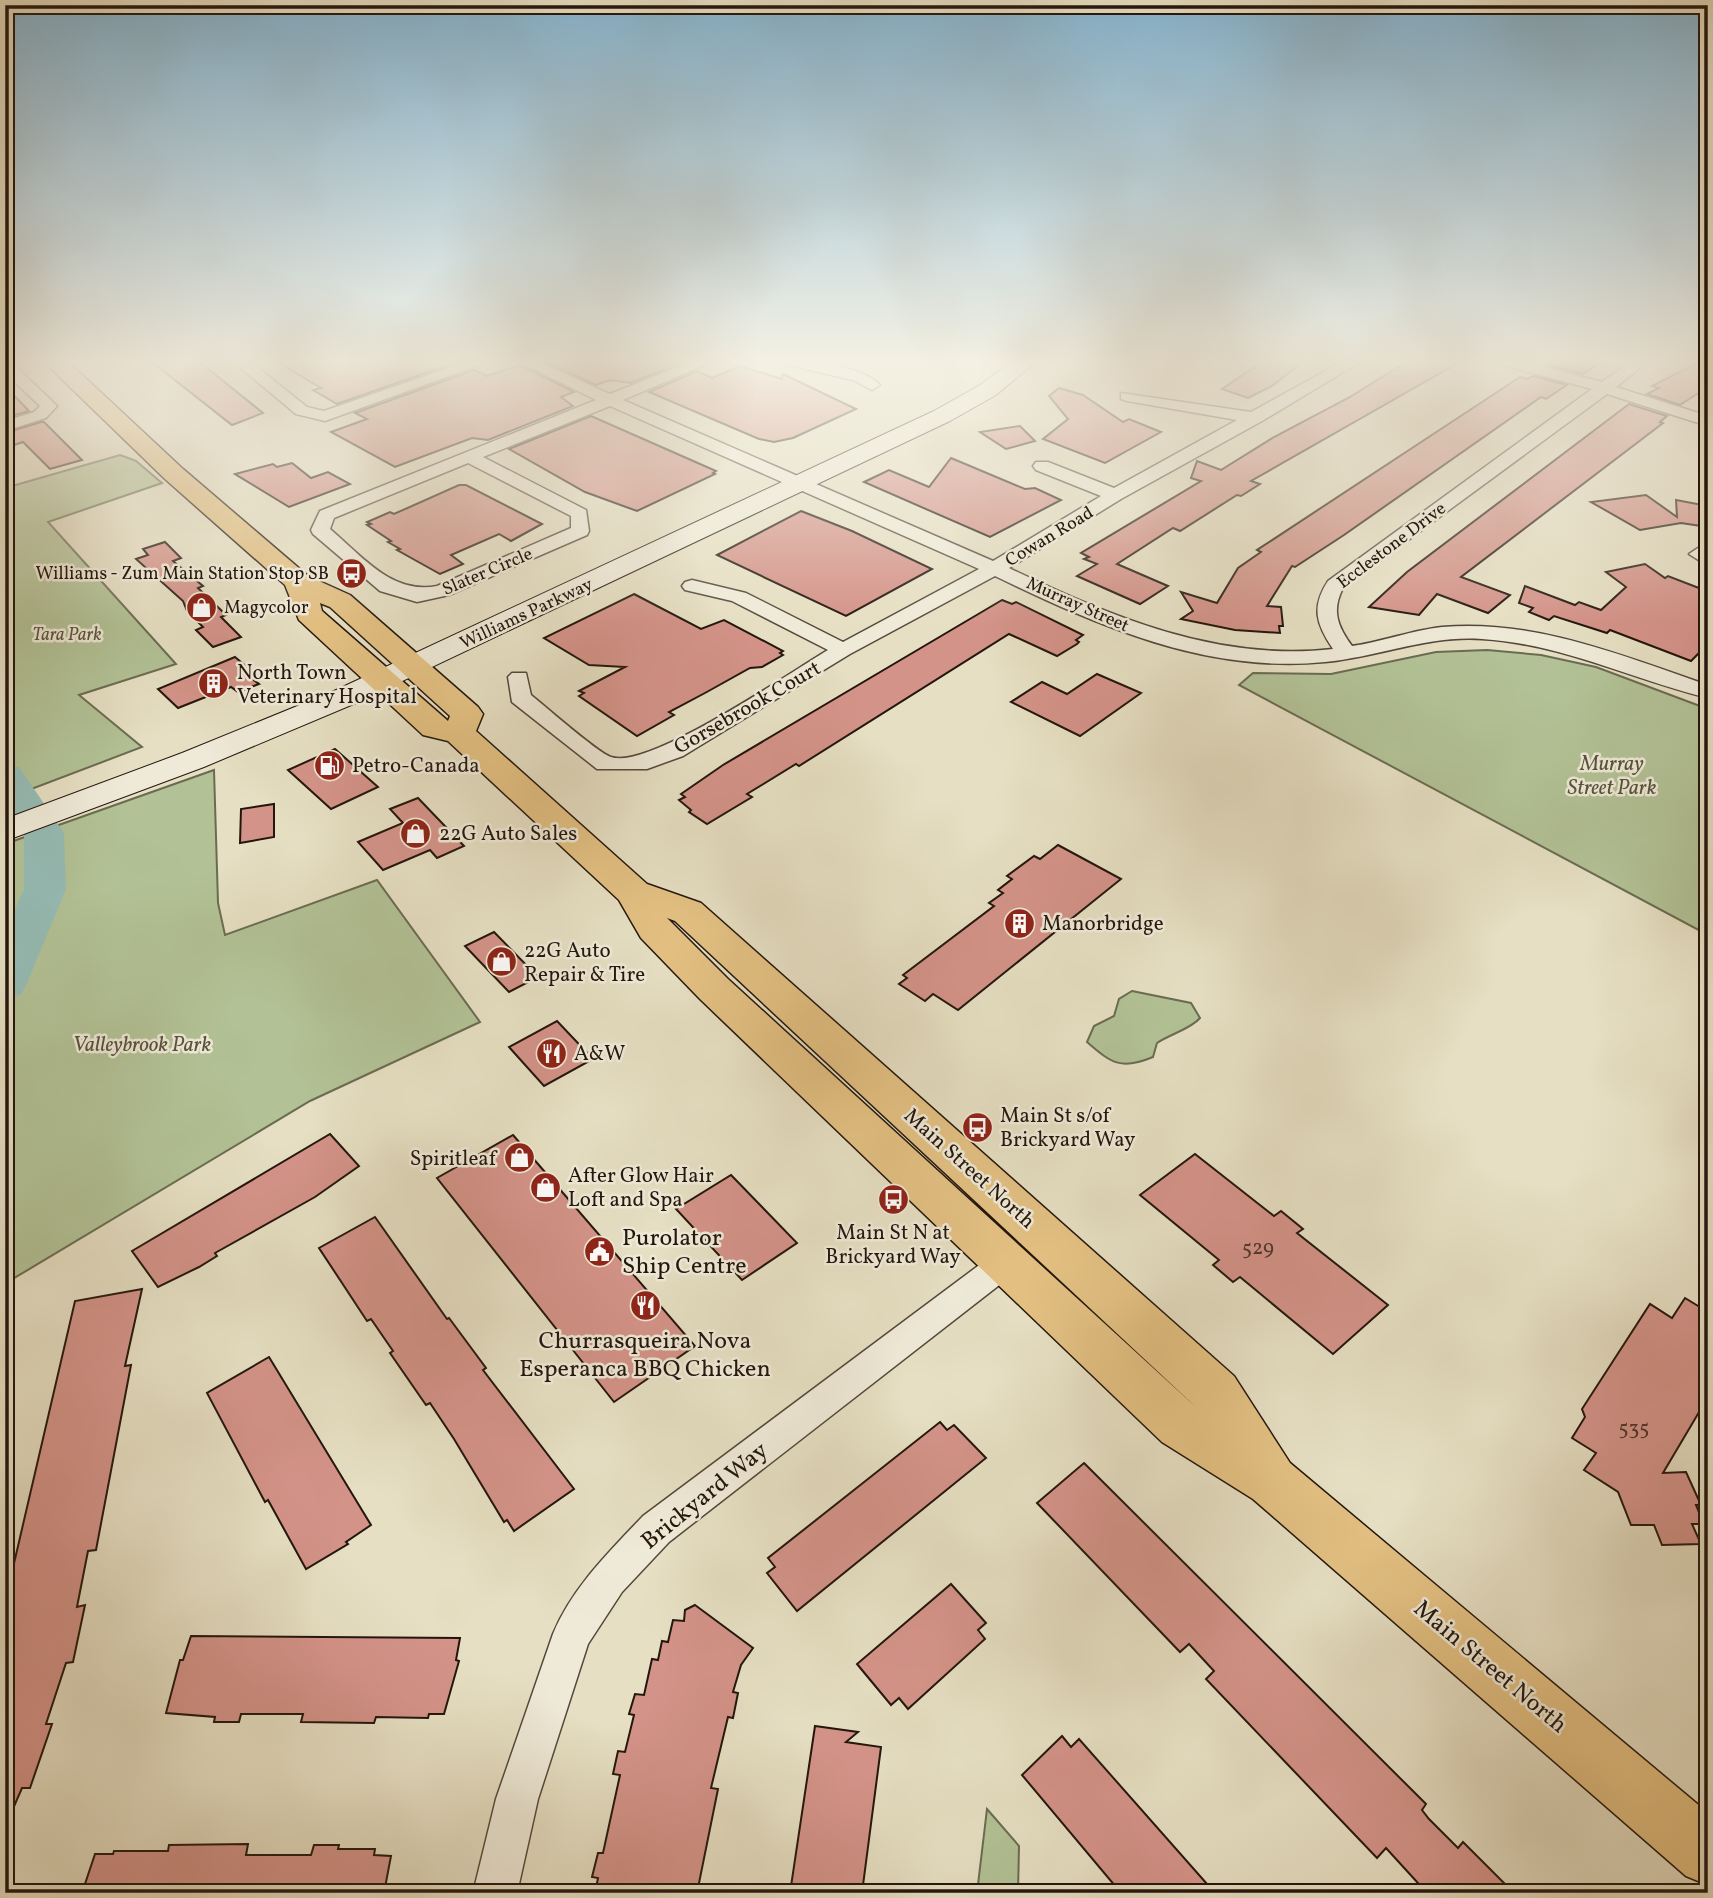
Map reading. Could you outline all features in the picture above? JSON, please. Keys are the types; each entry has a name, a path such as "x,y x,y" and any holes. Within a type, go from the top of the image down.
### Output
{"main road":[{"name":"Main Street North","path":"146,448 298,582 340,601 467,714 459,733"},
{"name":"Williams Parkway","path":"791,478 847,448"},
{"name":"Williams Parkway","path":"5,812 93,789 231,745 373,672 862,448"},
{"name":"Main Street North","path":"298,582 309,614 434,728 459,733 634,893 654,929 1005,1264 1180,1425 1272,1481 1708,1854"},
{"name":"Williams Parkway","path":"5,831 93,789"},
{"name":"Main Street North","path":"634,893 688,912 1086,1271 1216,1392 1272,1481"}],"street":[{"name":"Slater Circle","path":"471,458 580,514 580,531 442,591 417,596 387,587 320,530 326,515 497,448"},
{"name":"Murray Street","path":"720,448 1124,627 1168,641 1231,654 1273,658 1347,653 1443,633 1505,634 1572,645 1708,692"},
{"name":"Cowan Road","path":"996,568 1115,495 1202,448"},
{"name":"Ecclestone Drive","path":"1347,653 1328,628 1324,608 1335,585 1523,448"},
{"path":"1042,466 1115,495"},
{"name":"Gorsebrook Court","path":"519,677 520,697 605,764 639,764 675,751 843,650 996,568"},
{"path":"692,586 739,597 843,650"},
{"name":"Brickyard Way","path":"495,1893 517,1799 572,1634 609,1579 656,1529 1005,1264"}],"green space":[{"name":"Tara Park","path":"120,455 136,461 162,483 48,522 176,664 79,695 142,747 5,799 5,488"},
{"name":"Murray Street Park","path":"1487,650 1541,655 1596,667 1708,709 1708,935 1239,685 1253,673 1331,674 1436,652"},
{"name":"Valleybrook Park","path":"214,770 218,903 225,935 377,880 480,1022 310,1101 11,1280 5,1303 5,844"},
{"path":"1132,991 1191,1003 1200,1018 1157,1043 1153,1057 1133,1063 1118,1063 1087,1042 1094,1026 1114,1016 1119,999"},
{"path":"987,1809 1019,1846 1018,1893 977,1893"}],"building":[{"path":"29,448 70,448 82,460 50,469"},
{"path":"359,448 447,448 395,467"},
{"path":"663,448 716,471 713,473 715,474 637,511 585,492 509,449"},
{"path":"1065,448 1133,448 1105,463"},
{"path":"1257,448 1310,448 1251,481 1260,484 1241,496 1237,495 1180,531 1173,528 1117,564 1168,586 1140,604 1077,576 1097,564 1084,559 1089,557 1081,553 1201,481 1191,478 1197,461 1221,470"},
{"path":"1413,448 1469,448 1344,535 1295,567 1292,566 1267,606 1281,607 1283,626 1279,626 1280,633 1235,630 1181,619 1193,611 1181,592 1217,603 1238,568 1261,552 1257,550"},
{"path":"1571,448 1631,448 1461,577 1510,595 1488,613 1437,594 1419,615 1369,607 1407,572"},
{"path":"951,458 1025,489 1035,488 1061,500 990,537 864,482 889,470 929,487"},
{"path":"292,463 311,478 328,472 350,484 289,507 235,474 273,464 277,467"},
{"path":"459,485 466,485 542,524 511,541 499,534 451,555 463,564 440,574 397,550 400,549 367,525 371,524 367,522 390,512 394,514"},
{"path":"1646,495 1677,517 1676,500 1708,506 1708,527 1681,523 1640,530 1591,502"},
{"path":"801,511 852,531 932,569 846,616 717,555"},
{"path":"165,542 181,558 173,561 203,586 198,588 226,615 221,617 241,637 213,647 196,630 203,627 187,611 183,601 136,559 148,555 143,549"},
{"path":"1645,564 1665,578 1668,576 1704,590 1700,594 1708,599 1708,656 1699,653 1691,661 1610,630 1607,633 1554,616 1549,620 1529,612 1533,608 1519,603 1525,586 1575,605 1579,602 1601,610 1626,587 1606,572"},
{"path":"634,594 701,629 724,620 783,651 780,653 783,655 762,667 750,668 669,712 674,715 637,736 579,696 584,693 579,691 625,667 589,665 544,638"},
{"path":"1002,600 1012,604 1016,602 1083,635 1076,640 1079,642 1077,644 1057,656 1009,634 799,766 796,764 747,794 752,797 707,824 689,812 691,810 679,800 685,797 681,794 723,765"},
{"name":"North Town Veterinary Hospital","path":"235,657 255,674 250,677 259,684 238,692 231,687 178,708 158,689"},
{"path":"1097,674 1141,693 1080,736 1011,702 1042,682 1067,694"},
{"path":"335,749 378,787 331,809 288,770"},
{"name":"22G Auto Sales","path":"418,798 464,846 437,858 430,850 383,870 358,842 403,823 390,809"},
{"path":"274,804 274,837 240,843 241,809"},
{"name":"Manorbridge","path":"1058,845 1121,879 958,1010 933,994 925,1001 899,984 907,978 903,975 994,906 989,903 1003,893 998,890 1012,879 1007,876 1034,856 1040,859"},
{"name":"22G Auto Repair & Tire","path":"494,932 538,977 509,992 465,946"},
{"name":"A&W","path":"557,1021 593,1059 544,1086 509,1047"},
{"path":"330,1134 359,1166 315,1197 215,1253 217,1256 199,1267 158,1287 132,1251"},
{"path":"513,1135 695,1346 614,1402 437,1178"},
{"path":"1195,1154 1274,1216 1281,1211 1303,1229 1297,1233 1388,1305 1333,1354 1240,1277 1233,1282 1213,1265 1219,1260 1140,1195"},
{"path":"731,1175 797,1243 742,1280 676,1209"},
{"path":"375,1217 447,1319 449,1318 486,1368 483,1370 574,1489 514,1531 507,1520 504,1522 430,1403 426,1405 390,1353 393,1351 371,1319 367,1321 319,1248"},
{"path":"142,1289 125,1366 131,1365 96,1550 88,1551 77,1607 85,1605 73,1662 66,1663 46,1724 52,1724 30,1788 22,1788 5,1827 5,1602 75,1301"},
{"path":"1685,1298 1708,1312 1708,1397 1663,1473 1686,1472 1701,1505 1696,1505 1704,1524 1692,1524 1701,1544 1662,1545 1654,1525 1631,1525 1618,1492 1584,1470 1596,1453 1572,1438 1585,1417 1582,1409 1650,1304 1672,1318"},
{"path":"269,1357 371,1525 346,1542 348,1544 306,1569 268,1500 265,1502 207,1393"},
{"path":"940,1422 947,1430 954,1425 986,1458 797,1611 767,1573 775,1567 768,1558"},
{"path":"1084,1463 1426,1804 1422,1810 1458,1848 1463,1842 1514,1893 1427,1893 1386,1848 1377,1858 1206,1679 1214,1671 1189,1644 1180,1652 1037,1503"},
{"path":"951,1584 986,1623 978,1630 985,1639 908,1709 899,1698 891,1705 857,1664"},
{"path":"695,1605 753,1648 741,1665 733,1692 738,1693 733,1718 728,1717 711,1788 718,1789 697,1893 595,1893 598,1878 592,1877 598,1853 603,1853 620,1775 613,1774 618,1751 625,1752 634,1715 629,1714 635,1694 644,1695 652,1659 658,1660 662,1641 668,1642 673,1620 684,1621 685,1610"},
{"path":"191,1636 460,1638 456,1660 459,1661 444,1714 429,1714 428,1718 376,1717 374,1723 301,1722 303,1714 241,1714 239,1722 214,1722 215,1717 166,1713 180,1660 183,1660"},
{"path":"815,1726 858,1732 846,1742 881,1747 862,1893 790,1893"},
{"path":"1062,1736 1071,1747 1079,1739 1215,1893 1121,1893 1022,1775"},
{"path":"248,1844 246,1855 311,1855 314,1845 339,1845 338,1849 375,1849 374,1855 391,1856 384,1893 82,1893 95,1854 113,1854 114,1851 168,1851 169,1845"}],"waterway":[{"path":"5,775 44,833 45,889 5,983"}],"place":[{"name":"Williams - Zum Main Station Stop SB","path":"352,573"},
{"name":"Magycolor","path":"201,607"},
{"name":"North Town Veterinary Hospital","path":"214,684"},
{"name":"Petro-Canada","path":"329,765"},
{"name":"22G Auto Sales","path":"416,833"},
{"name":"Manorbridge","path":"1019,923"},
{"name":"22G Auto Repair & Tire","path":"501,962"},
{"name":"A&W","path":"551,1053"},
{"name":"Main St s/of Brickyard Way","path":"977,1127"},
{"name":"Spiritleaf","path":"519,1158"},
{"name":"After Glow Hair Loft and Spa","path":"545,1187"},
{"name":"Main St N at Brickyard Way","path":"893,1200"},
{"name":"Purolator Ship Centre","path":"599,1251"},
{"name":"Churrasqueira Nova Esperanca BBQ Chicken","path":"645,1306"}]}
